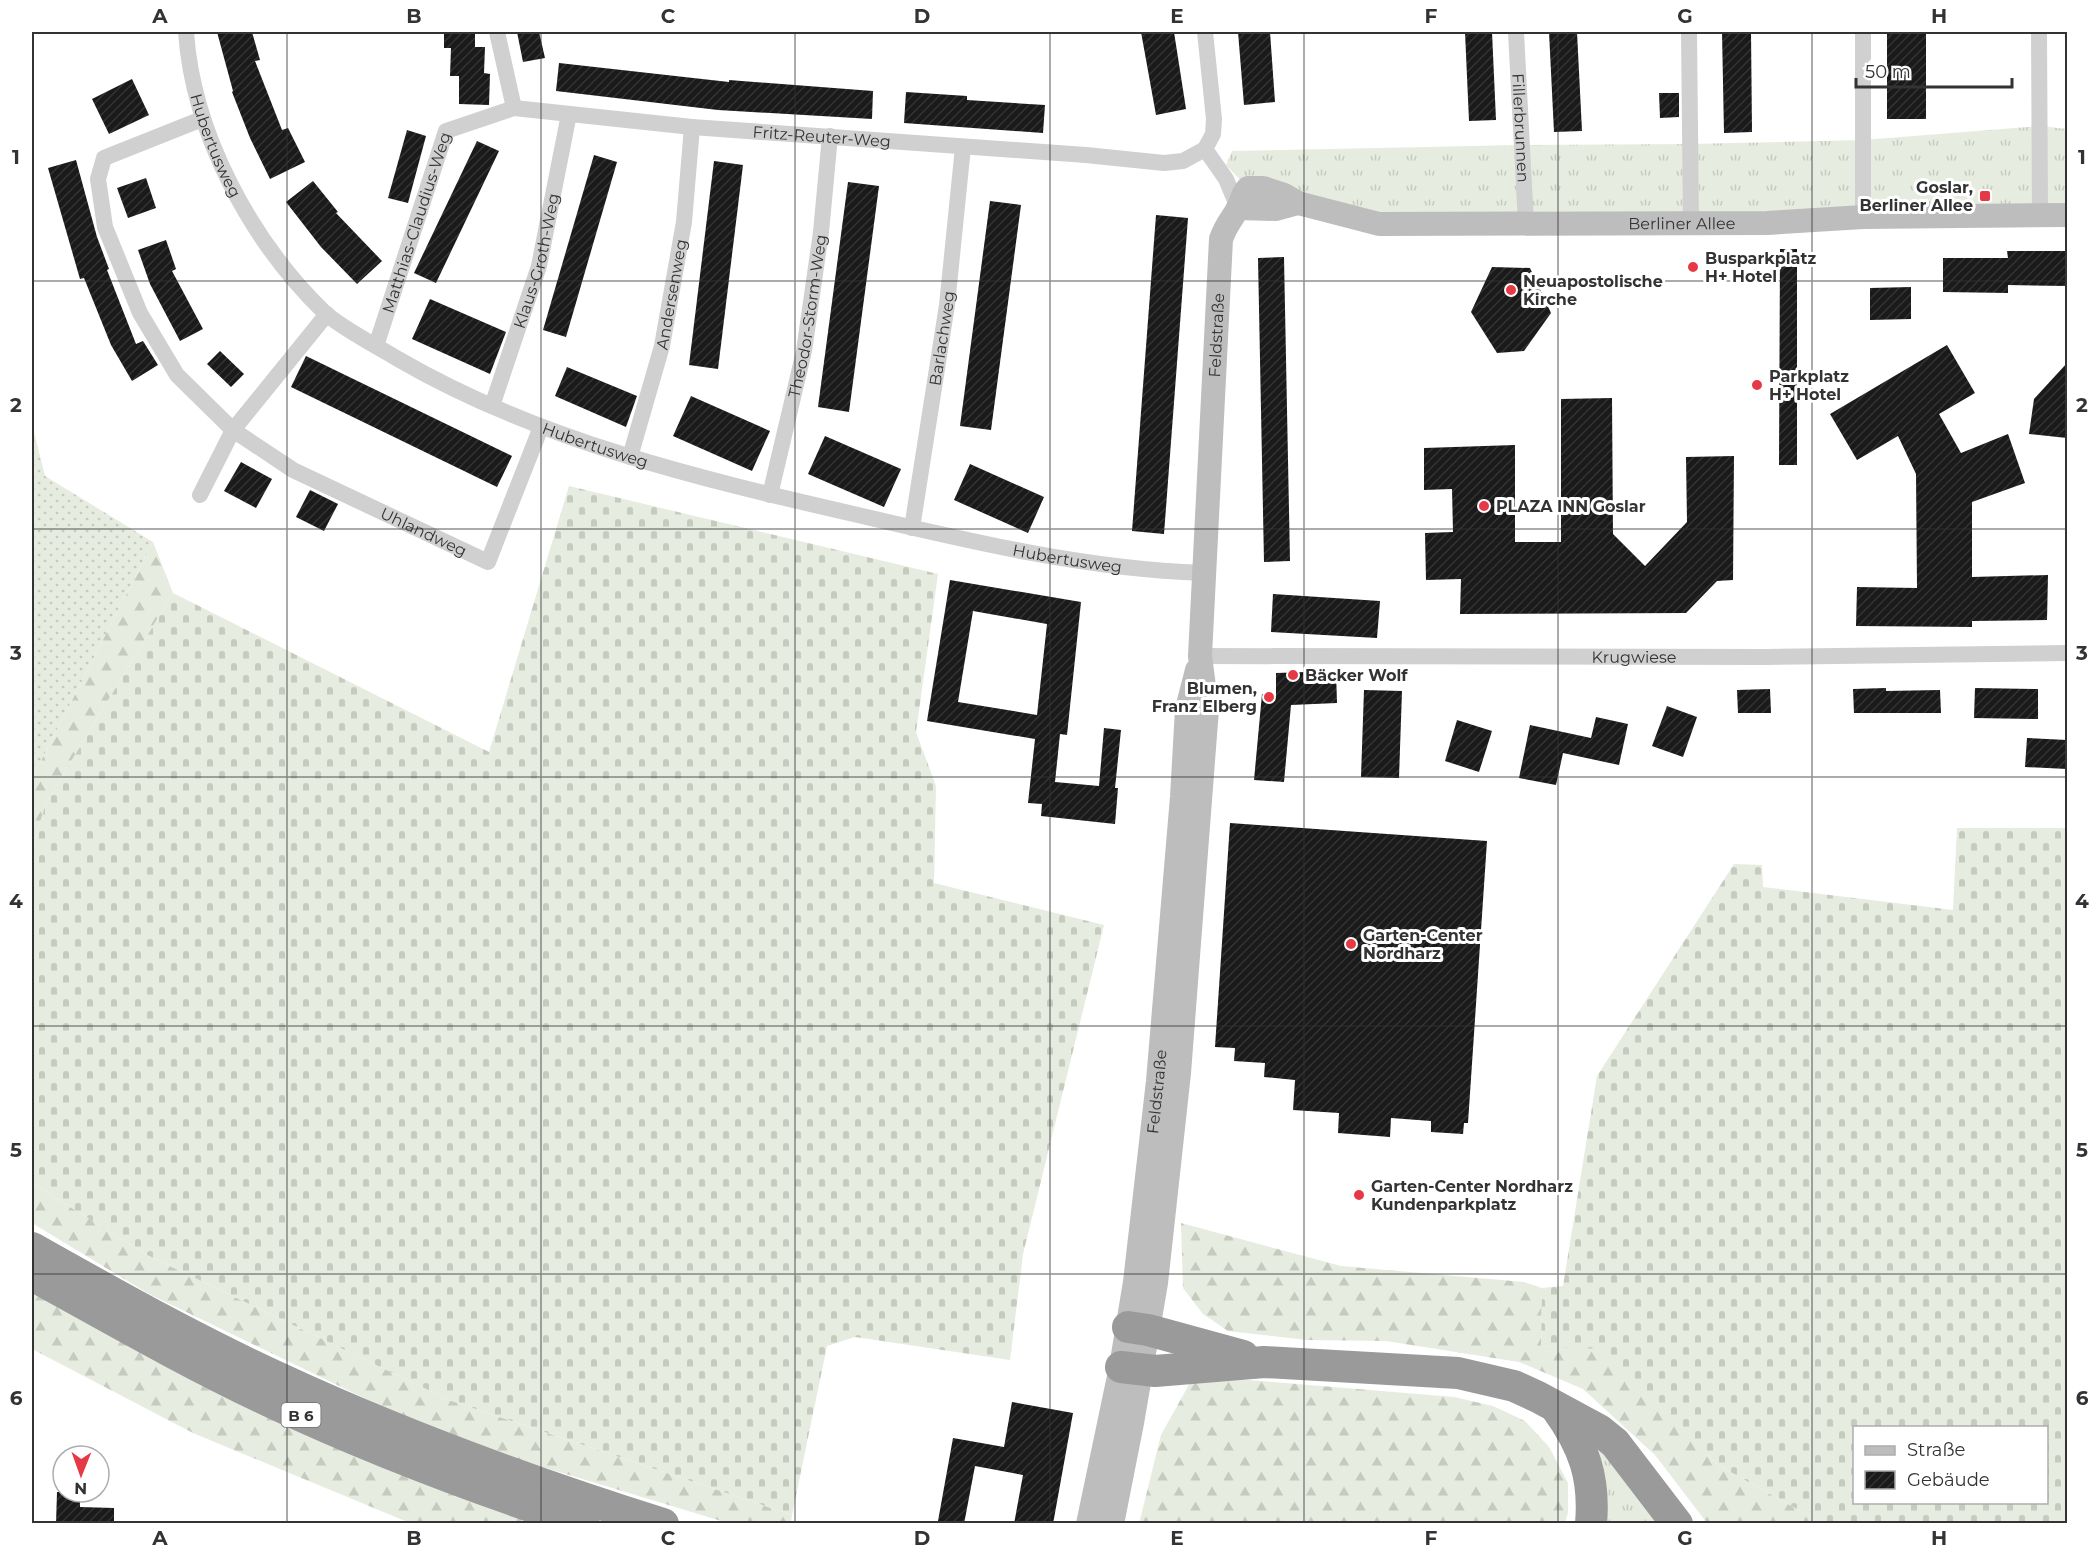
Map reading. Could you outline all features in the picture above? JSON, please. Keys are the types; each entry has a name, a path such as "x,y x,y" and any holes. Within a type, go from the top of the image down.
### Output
{"highway":[{"name":"B 6","path":"32,1248 166,1323 291,1383 375,1420 493,1465 663,1524"},
{"name":"B 6","path":"32,1275 157,1344 269,1401 445,1475 584,1524"},
{"path":"1138,1329 1264,1362"},
{"path":"1131,1369 1155,1371 1264,1362 1458,1373 1514,1386 1599,1430 1615,1443 1677,1524"},
{"path":"1556,1408 1571,1428 1587,1463 1592,1485 1591,1524"}],"street":[{"name":"Hubertusweg","path":"186,32 202,120 242,206 284,267 327,314 426,375 541,427 630,457 770,495 1057,558 1203,573"},
{"path":"497,32 514,108"},
{"path":"1205,32 1214,119 1213,134 1205,150 1226,179 1238,208"},
{"name":"Fillerbrunnen","path":"1516,32 1526,224"},
{"path":"1689,32 1691,223"},
{"path":"1863,32 1863,217"},
{"path":"2039,32 2040,215"},
{"name":"Fritz-Reuter-Weg","path":"514,108 692,127 1086,155 1164,163 1183,161 1205,150"},
{"name":"Matthias-Claudius-Weg","path":"376,346 446,131 514,108"},
{"name":"Klaus-Groth-Weg","path":"492,406 539,266 569,114"},
{"name":"Uhlandweg","path":"202,120 104,158 98,179 105,227 140,314 177,375 233,430 293,470 488,562 541,427"},
{"name":"Andersenweg","path":"630,457 662,346 684,222 692,127"},
{"name":"Theodor-Storm-Weg","path":"770,495 804,351 821,232 830,136"},
{"name":"Barlachweg","path":"912,528 947,305 963,147"},
{"name":"Berliner Allee","path":"1238,208 1276,209 1299,203 1379,224 1767,223 1863,217 2067,215"},
{"name":"Feldstraße","path":"1088,1524 1131,1369 1146,1282 1158,1081 1182,797 1187,709 1200,656 1221,240 1225,226 1238,208"},
{"path":"200,495 233,430 327,314"},
{"name":"Krugwiese","path":"1200,656 1767,657 2067,653"},
{"name":"Feldstraße","path":"1112,1524 1132,1424 1131,1369"}],"green space":[{"path":"2040,126 2067,129 2067,215 1379,224 1248,188 1226,165 1232,151 1863,140"},
{"path":"32,424 45,476 153,542 32,778"},
{"path":"569,486 938,574 916,732 936,786 934,883 1104,925 1023,1254 1010,1360 855,1337 827,1346 792,1515 449,1400 147,1255 32,1183 32,849 46,803 173,593 489,752"},
{"path":"153,542 173,593 46,803 32,849 32,778"},
{"path":"1957,828 2067,828 2067,1523 1822,1523 1718,1465 1599,1349 1541,1346 1542,1288 1563,1286 1597,1076 1734,864 1762,865 1763,887 1953,910"},
{"path":"32,1183 147,1255 449,1400 792,1515 791,1523 728,1523 447,1438 149,1294 32,1223"},
{"path":"1181,1223 1341,1266 1524,1282 1542,1288 1541,1346 1599,1348 1718,1465 1822,1523 1707,1523 1655,1455 1583,1389 1519,1362 1386,1341 1307,1340 1228,1331 1203,1314 1183,1288"},
{"path":"32,1291 212,1391 373,1462 531,1523 410,1523 193,1433 32,1349"},
{"path":"1248,1380 1454,1397 1493,1406 1525,1421 1549,1447 1568,1483 1568,1513 1565,1523 1139,1524 1161,1435 1191,1381"},
{"path":"1580,1426 1664,1523 1600,1523"}],"building":[{"path":"217,32 252,32 260,60 255,61 282,130 288,128 305,162 270,179 250,138 232,92"},
{"path":"444,32 475,32 475,47 485,47 484,73 490,74 489,105 459,104 459,76 450,76 451,48 444,48"},
{"path":"517,32 539,32 545,58 523,62"},
{"path":"1141,32 1174,32 1186,109 1156,115"},
{"path":"1238,32 1270,32 1275,102 1244,105"},
{"path":"1465,32 1492,32 1496,120 1469,121"},
{"path":"1549,32 1577,32 1582,131 1554,132"},
{"path":"1722,32 1751,32 1752,132 1724,133"},
{"path":"1887,32 1926,32 1926,119 1887,119"},
{"path":"559,63 729,82 729,80 873,91 872,119 718,110 556,91"},
{"path":"132,79 149,115 109,134 92,99"},
{"path":"906,92 967,96 967,100 1045,105 1043,133 904,123"},
{"path":"1659,93 1679,93 1679,117 1660,118"},
{"path":"407,130 426,136 408,203 388,198"},
{"path":"477,141 499,151 436,283 414,273"},
{"path":"594,155 617,162 566,337 543,330"},
{"path":"76,160 97,237 109,269 107,270 136,344 143,341 158,365 132,381 111,345 84,278 80,279 48,168"},
{"path":"714,161 743,165 718,369 689,365"},
{"path":"146,178 156,208 128,218 117,188"},
{"path":"313,181 338,212 336,213 382,261 357,284 321,247 286,202"},
{"path":"848,182 879,186 849,412 818,407"},
{"path":"990,201 1021,205 991,430 960,426"},
{"path":"1156,215 1188,218 1164,534 1132,531"},
{"path":"166,240 176,269 172,271 203,329 180,341 150,284 138,250"},
{"path":"1780,249 1797,249 1797,465 1779,465"},
{"path":"2007,251 2067,251 2067,286 2008,285 2008,293 1943,292 1943,258 2008,258"},
{"path":"1284,257 1290,561 1264,562 1258,258"},
{"name":"Neuapostolische Kirche","path":"1492,267 1530,268 1551,313 1524,351 1497,353 1471,312"},
{"path":"1911,287 1911,319 1870,320 1870,288"},
{"path":"430,299 506,332 490,374 412,339"},
{"path":"1947,345 1975,393 1939,414 1961,453 2008,434 2025,483 1972,502 1972,577 2048,575 2047,620 1972,621 1972,627 1856,626 1857,587 1917,588 1916,474 1898,436 1857,460 1830,414"},
{"path":"220,351 244,374 231,387 207,364"},
{"path":"306,356 512,456 497,487 291,387"},
{"path":"2067,363 2067,438 2029,434 2034,399"},
{"path":"567,367 637,396 626,427 555,396"},
{"path":"691,396 770,431 752,471 673,436"},
{"name":"PLAZA INN Goslar","path":"1612,398 1613,534 1645,566 1687,522 1686,457 1734,456 1733,580 1717,581 1686,613 1460,614 1461,579 1426,580 1425,533 1453,532 1452,489 1424,490 1424,448 1515,445 1515,542 1561,542 1561,399"},
{"path":"825,436 901,469 884,507 808,474"},
{"path":"241,462 272,479 256,508 224,491"},
{"path":"970,464 1044,497 1028,533 954,500"},
{"path":"310,490 338,504 324,531 296,517"},
{"path":"950,580 1081,602 1067,735 1060,734 1055,782 1099,786 1104,728 1121,730 1115,788 1118,788 1115,824 1041,816 1042,804 1028,803 1035,739 927,721","holes":["973,611 1047,624 1037,715 958,702"]},
{"path":"1273,594 1380,601 1377,638 1271,632"},
{"path":"1336,671 1337,703 1291,705 1284,782 1254,780 1262,694 1276,696 1276,673"},
{"path":"1886,688 1886,691 1940,690 1941,713 1854,713 1853,689"},
{"path":"1975,688 2038,689 2038,719 1974,718"},
{"path":"1770,689 1771,713 1738,713 1737,690"},
{"path":"1364,690 1402,691 1399,778 1361,777"},
{"path":"1667,706 1697,717 1683,757 1652,746"},
{"path":"1596,717 1628,724 1619,765 1563,753 1556,785 1519,778 1530,725 1591,738"},
{"path":"1457,720 1492,731 1479,772 1445,761"},
{"path":"2027,738 2067,740 2067,769 2025,767"},
{"name":"Garten-Center Nordharz","path":"1230,823 1487,841 1468,1123 1464,1123 1463,1134 1431,1132 1431,1121 1391,1118 1390,1137 1338,1133 1339,1113 1293,1110 1295,1080 1264,1077 1265,1063 1234,1061 1235,1048 1215,1047"},
{"path":"1012,1402 1073,1413 1053,1524 1014,1524 1023,1475 975,1466 964,1524 938,1521 953,1438 1004,1447"},
{"path":"57,1504 114,1508 114,1524 56,1524"}],"place":[{"name":"Goslar, Berliner Allee","path":"1985,196"},
{"name":"Busparkplatz H+ Hotel","path":"1693,267"},
{"name":"Neuapostolische Kirche","path":"1511,290"},
{"name":"Parkplatz H+ Hotel","path":"1757,385"},
{"name":"PLAZA INN Goslar","path":"1484,506"},
{"name":"Bäcker Wolf","path":"1293,675"},
{"name":"Blumen, Franz Elberg","path":"1269,697"},
{"name":"Garten-Center Nordharz","path":"1351,944"},
{"name":"Garten-Center Nordharz Kundenparkplatz","path":"1359,1195"}]}
